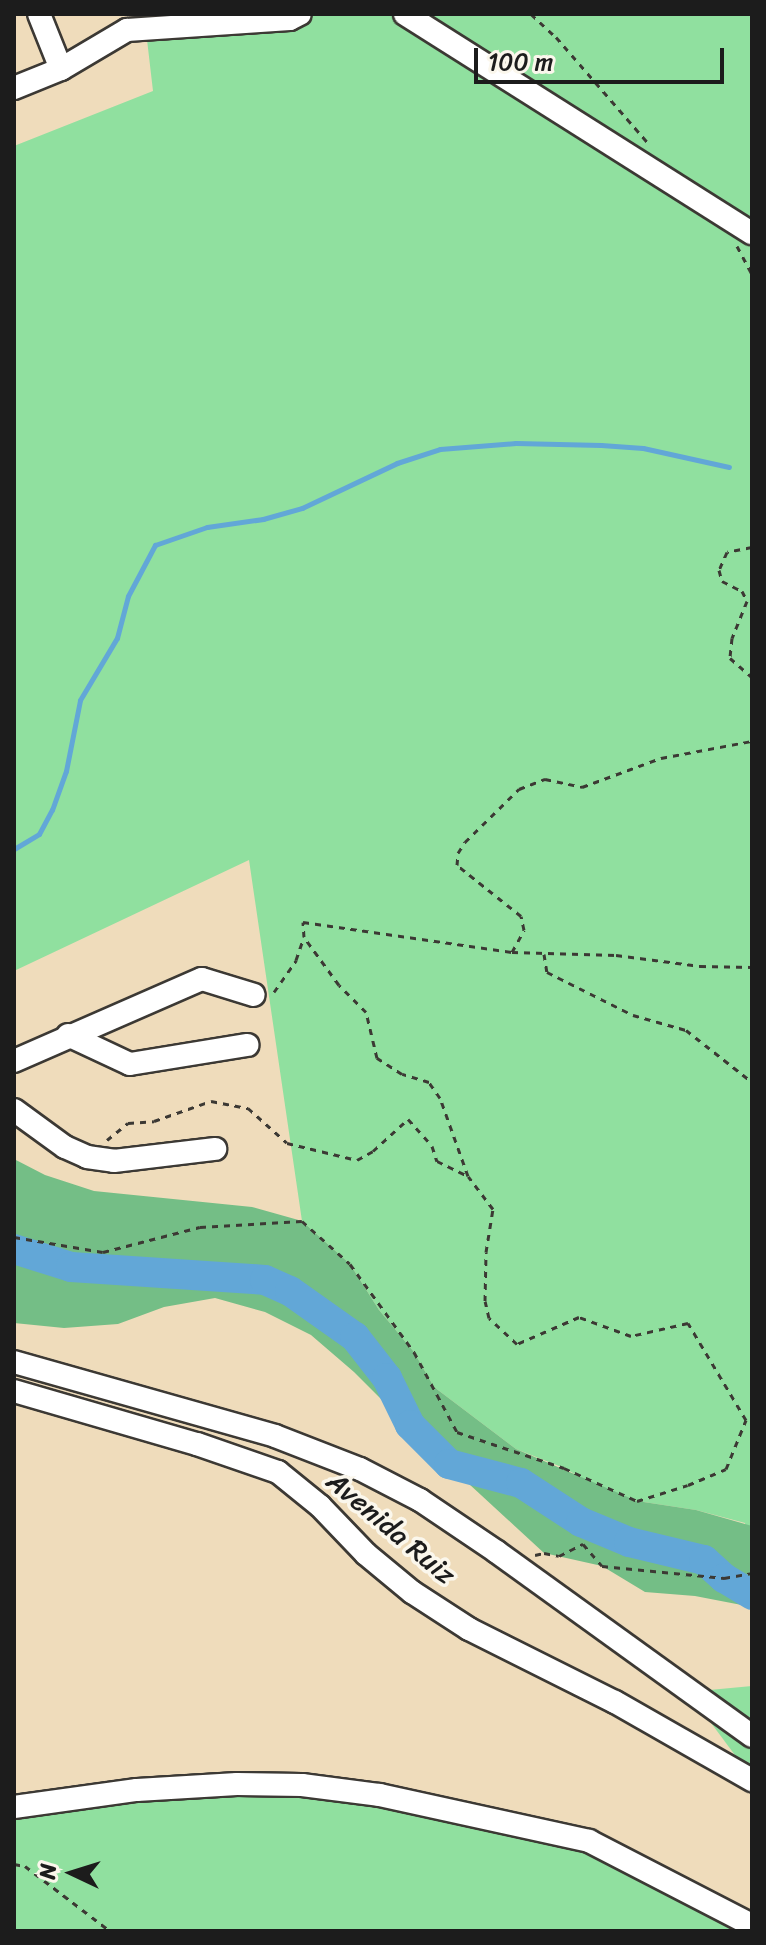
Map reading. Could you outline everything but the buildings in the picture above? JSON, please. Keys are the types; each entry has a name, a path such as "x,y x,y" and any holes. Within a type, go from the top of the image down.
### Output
{"street":[{"path":"39,14 61,69"},
{"path":"14,88 61,69 127,30 290,19 300,14"},
{"path":"405,14 743,237"},
{"path":"14,1061 202,979 254,995"},
{"path":"68,1035 130,1064 247,1045"},
{"path":"14,1110 65,1147 87,1157 114,1161 215,1149"},
{"path":"18,1396 24,1366"},
{"name":"Avenida Ruiz","path":"24,1366 275,1436 331,1455 372,1475 420,1500 497,1552 752,1736"},
{"name":"Avenida Ruiz","path":"18,1396 197,1444 278,1472 320,1506 366,1554 446,1614 752,1780"},
{"path":"14,1807 137,1790 237,1784 302,1785 380,1795 589,1841 752,1925"}],"path":[{"path":"531,14 556,37 652,148"},
{"path":"743,237 752,274"},
{"path":"752,547 727,552 719,570 722,581 742,591 747,601 732,638 730,658 752,677"},
{"path":"512,952 524,930 521,916 457,865 458,853 465,842 519,789 545,779 582,787 661,758 752,741"},
{"path":"254,995 277,991 296,960 304,937 303,922 512,952 616,955 700,966 752,967"},
{"path":"304,937 339,985 366,1012 377,1058 402,1074 429,1082 440,1098 468,1176 493,1209 486,1252 485,1301 489,1318 517,1344 579,1317 631,1336 688,1323 752,1426"},
{"path":"544,954 547,972 633,1015 686,1030 752,1082"},
{"path":"87,1157 128,1123 154,1121 211,1101 248,1108 287,1143 357,1160 373,1151 408,1119 432,1146 437,1161 468,1176"},
{"path":"14,1237 103,1252 200,1227 302,1221 350,1264 414,1352 457,1432 564,1468 637,1501 726,1469 746,1420"},
{"path":"14,1864 25,1866 110,1931"}],"green space":[{"path":"144,14 752,14 752,1573 745,1523 696,1510 637,1501 589,1482 564,1468 516,1449 434,1387 414,1352 379,1310 350,1264 302,1221 249,860 14,971 14,146 153,91"},
{"path":"14,1159 45,1175 94,1191 252,1207 302,1221 350,1264 379,1310 414,1352 434,1387 516,1449 637,1501 696,1510 752,1526 752,1607 695,1596 645,1592 602,1566 544,1553 430,1448 354,1372 311,1335 265,1312 215,1298 164,1307 118,1324 64,1328 14,1323"},
{"path":"752,1686 752,1778 688,1692"},
{"path":"298,1788 567,1838 752,1931 14,1931 14,1801"}],"waterway":[{"path":"14,849 39,834 52,810 66,771 80,700 117,638 128,596 155,545 207,527 263,519 302,508 397,463 440,449 516,443 601,445 643,448 729,467"},
{"path":"14,1249 71,1267 265,1280 290,1291 355,1337 387,1378 410,1425 449,1464 521,1483 581,1522 629,1542 704,1560 724,1578 752,1595"}]}
